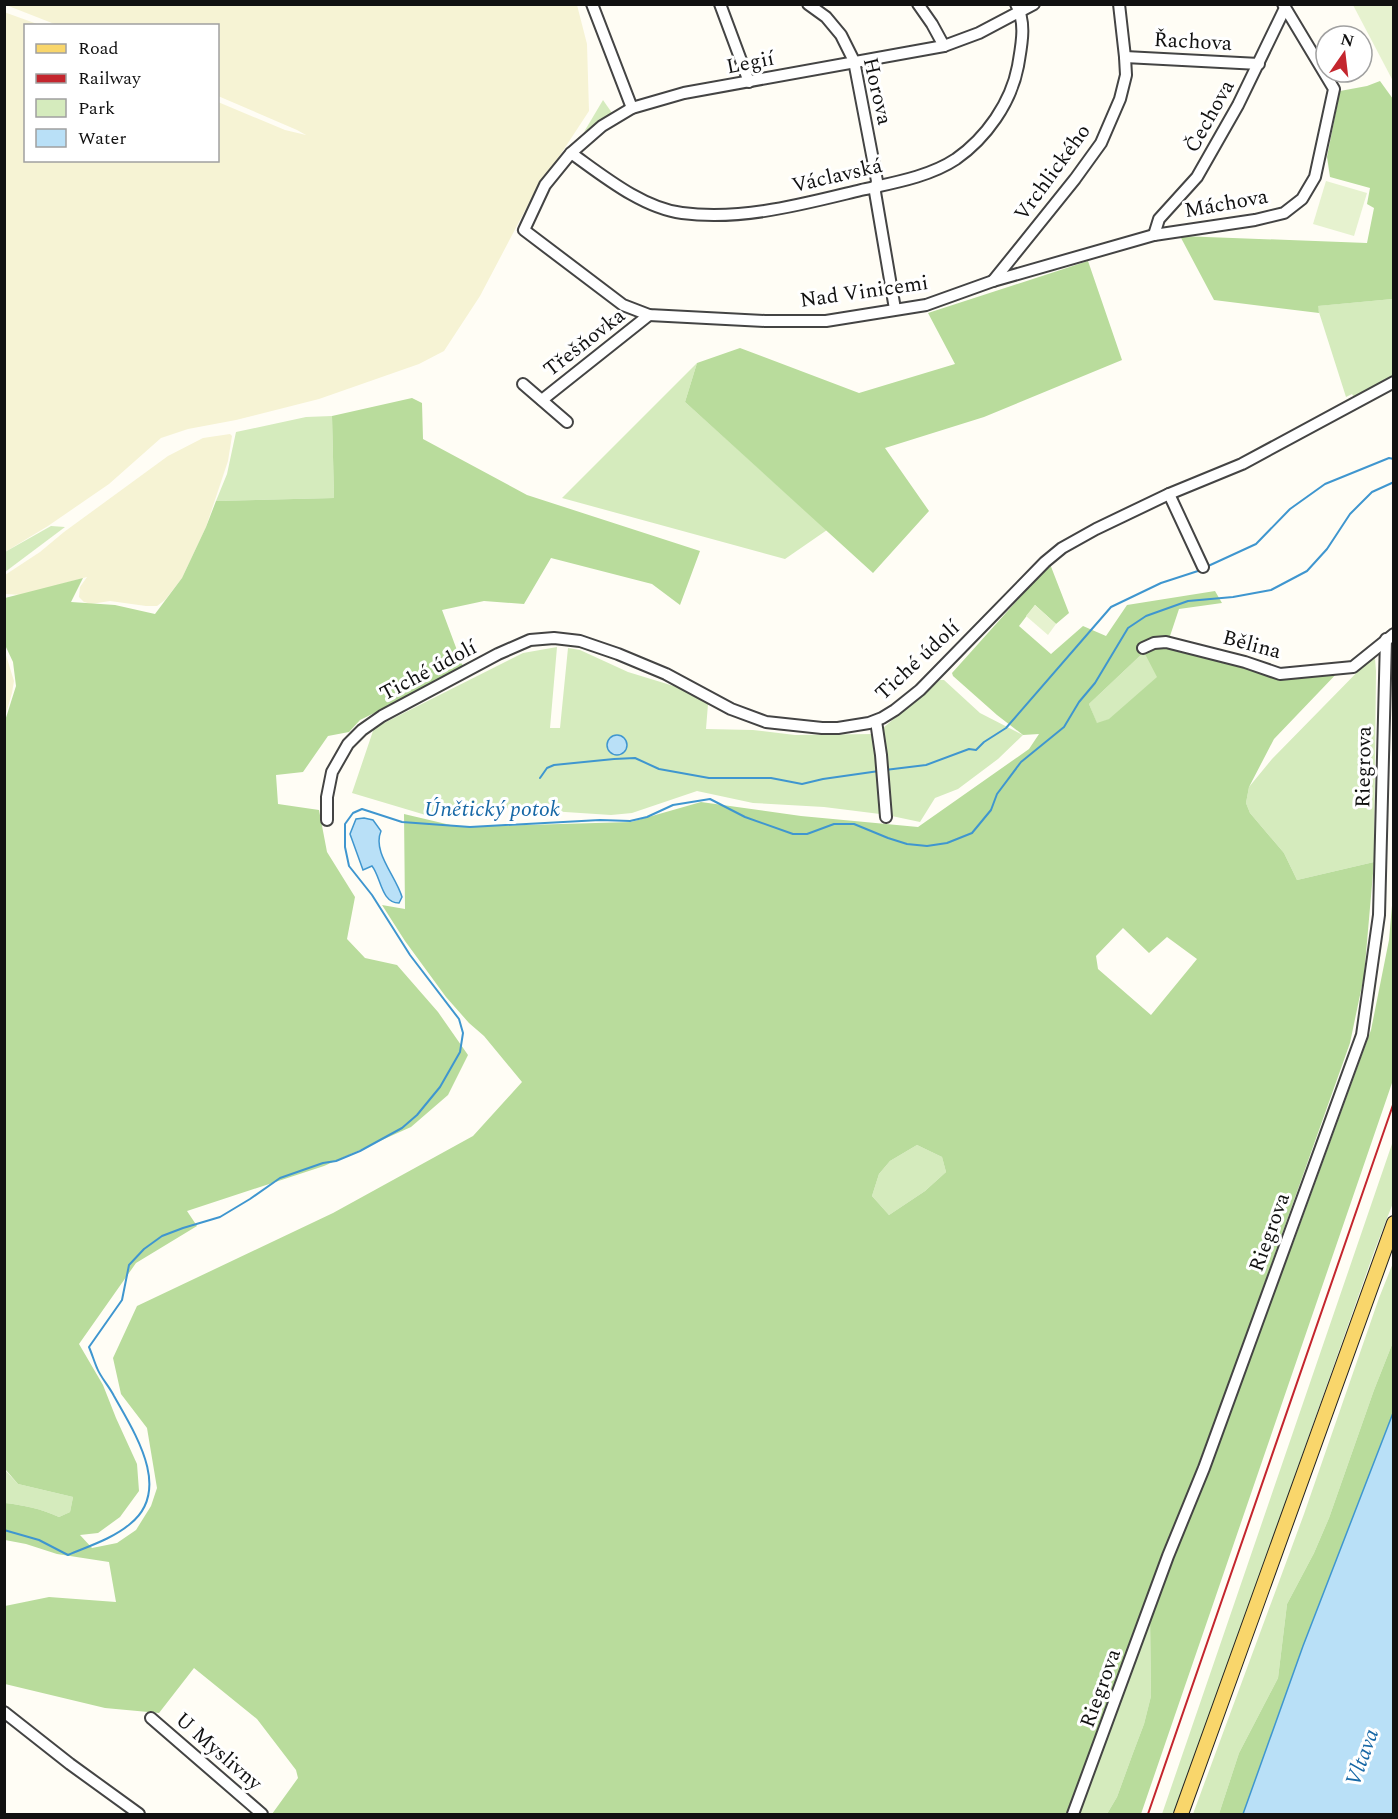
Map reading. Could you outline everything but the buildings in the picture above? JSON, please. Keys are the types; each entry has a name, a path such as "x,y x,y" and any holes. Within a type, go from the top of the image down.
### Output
{"main road":[{"path":"1181,1815 1394,1223"}],"street":[{"path":"592,4 632,108"},
{"path":"720,4 749,82"},
{"name":"Horova","path":"808,4 826,17 841,35 854,62 877,181 875,192 895,309"},
{"path":"918,4 944,46"},
{"name":"Legií","path":"524,230 545,185 571,153 602,126 632,108 684,93 944,46 979,33 1018,8 1034,4"},
{"name":"Vrchlického","path":"993,281 1101,143 1120,99 1126,75 1119,4"},
{"name":"Čechova","path":"1154,235 1159,219 1197,177 1238,105 1284,6"},
{"name":"Máchova","path":"1154,235 1255,220 1284,213 1302,199 1315,177 1334,89 1284,6"},
{"name":"Václavská","path":"571,153 614,184 651,204 679,213 711,216 777,209 928,172 956,159 978,139 1001,112 1016,80 1023,40 1018,8"},
{"name":"Řachova","path":"1125,57 1259,64"},
{"name":"Nad Vinicemi","path":"524,230 623,305 650,315 765,321 826,321 926,305 993,281 1154,235"},
{"name":"Třešňovka","path":"542,399 650,315"},
{"name":"Tiché údolí","path":"327,820 327,797 332,772 348,744 362,730 382,716 498,654 530,640 554,638 580,641 618,654 666,674 731,709 766,722 838,728 876,721 895,710 920,690 1062,548 1169,494 1242,464 1394,382"},
{"name":"Třešňovka","path":"523,384 567,422"},
{"path":"1169,494 1203,567"},
{"name":"Riegrova","path":"1353,667 1390,637"},
{"name":"Riegrova","path":"1073,1815 1168,1556 1204,1468 1362,1035 1379,915 1390,637"},
{"name":"Bělina","path":"1143,648 1154,643 1166,642 1245,662 1280,674 1353,667"},
{"path":"876,721 886,817"},
{"path":"4,1712 139,1815"},
{"name":"U Myslivny","path":"151,1718 262,1814"}],"shaded area":[{"path":"6,5 577,5 587,44 589,111 530,201 480,296 444,351 419,364 319,399 236,420 188,429 161,438 109,484 5,552 4,12 37,24 24,24 24,162 219,162 219,102 285,130 306,135 219,96 219,24 54,24"},
{"path":"230,434 232,436 228,461 206,527 182,578 165,600 157,606 110,601 91,604 84,602 79,597 80,587 87,577 22,595 5,594 5,575 40,552 168,456 203,438"},
{"path":"5,652 14,681 5,717"}],"green space":[{"path":"1353,5 1393,5 1393,81 1374,45 1374,24 1363,24"},
{"path":"1380,81 1393,99 1393,299 1318,306 1319,313 1214,300 1180,236 1367,243 1374,208 1367,204 1370,188 1330,177 1327,157 1340,91"},
{"path":"603,100 612,113 584,132"},
{"path":"1326,181 1367,193 1354,236 1313,224"},
{"path":"1088,261 1122,360 984,417 885,448 929,511 873,573 685,402 697,363 740,348 859,393 955,364 928,313"},
{"path":"1393,299 1393,375 1354,397 1352,394 1346,397 1317,306"},
{"path":"697,363 685,402 827,530 785,559 562,498"},
{"path":"412,398 422,403 423,439 527,495 700,551 680,605 652,584 551,558 524,604 484,601 442,610 464,669 360,720 349,732 328,736 303,772 276,775 278,804 319,810 327,852 355,897 347,939 365,958 397,965 438,1012 468,1055 448,1095 411,1127 324,1166 187,1211 197,1226 136,1263 79,1344 103,1385 137,1464 139,1491 120,1517 98,1533 80,1535 92,1548 117,1543 136,1530 151,1506 157,1488 147,1428 121,1394 113,1358 137,1306 333,1213 473,1136 522,1082 484,1036 446,997 382,905 405,909 404,814 459,827 631,822 701,802 801,816 918,827 1029,749 1039,734 1023,735 997,715 952,673 1050,564 1069,613 1056,624 1035,605 1019,626 1051,654 1083,626 1106,636 1127,605 1215,591 1222,603 1179,609 1169,639 1176,651 1313,672 1341,669 1274,739 1249,787 1246,803 1250,813 1284,853 1297,880 1374,862 1364,976 1350,1043 1234,1369 1067,1814 272,1814 298,1778 296,1770 257,1719 194,1668 159,1713 105,1708 5,1684 5,1606 49,1597 116,1602 109,1562 57,1554 5,1540 5,1503 32,1508 59,1517 70,1512 73,1497 18,1484 5,1469 4,724 16,686 13,662 5,645 5,598 83,578 71,602 115,605 155,614 182,578 216,501 334,498 332,416","holes":["1144,652 1157,677 1109,719 1097,723 1089,704","1123,928 1149,953 1167,937 1197,959 1151,1015 1098,969 1096,956","917,1145 942,1157 946,1172 925,1191 889,1215 872,1196 879,1174 890,1161"]},
{"path":"332,416 334,498 216,501 227,474 236,432 306,417"},
{"path":"51,526 65,527 5,572 5,552"},
{"path":"1035,605 1056,624 1048,635 1026,616"},
{"path":"557,647 550,728 560,728 568,648 580,650 628,672 677,687 708,704 706,729 753,730 795,735 874,734 880,814 824,807 753,803 697,791 632,813 611,815 505,808 429,816 352,793 374,728 523,653"},
{"path":"1145,651 1158,677 1110,719 1097,724 1089,704"},
{"path":"1372,657 1375,658 1376,671 1374,862 1297,880 1284,853 1250,813 1246,803 1249,787 1272,759"},
{"path":"940,680 944,680 980,713 1023,735 998,759 958,789 935,798 920,822 887,815 883,728"},
{"path":"1393,894 1393,1080 1141,1814 1107,1814 1117,1797 1144,1724 1151,1696 1150,1617 1261,1321 1294,1241 1371,1030 1389,940"},
{"path":"1393,1141 1393,1203 1175,1814 1162,1814"},
{"path":"917,1145 942,1157 946,1172 925,1191 889,1215 872,1196 879,1174 890,1161"},
{"path":"1393,1263 1393,1342 1329,1518 1314,1553 1287,1604 1278,1678 1239,1753 1219,1814 1193,1814 1304,1514"},
{"path":"1393,1342 1393,1413 1303,1646 1243,1814 1219,1814 1239,1753 1278,1678 1287,1604 1314,1553 1329,1518"},
{"path":"4,1469 18,1484 73,1497 70,1512 59,1517 32,1508 5,1503"},
{"path":"1150,1621 1151,1696 1144,1724 1117,1797 1107,1814 1078,1814"}],"water":[{"path":"617,735 624,738 627,745 624,752 617,755 610,752 607,745 610,738"},
{"path":"356,819 373,820 381,831 379,839 382,856 402,897 399,903 388,899 372,866 363,870 350,834"},
{"name":"Vltava","path":"1393,1413 1393,1814 1243,1814 1303,1646"}],"waterway":[{"path":"1206,567 1256,544 1290,509 1325,484 1389,458 1394,459"},
{"name":"Únětický potok","path":"4,1530 39,1540 68,1555 116,1534 130,1524 142,1510 148,1495 149,1478 146,1461 131,1426 99,1372 89,1347 122,1300 129,1265 144,1249 162,1236 220,1217 280,1178 323,1163 336,1161 402,1128 417,1115 440,1087 460,1052 463,1033 459,1019 410,955 372,895 349,866 345,847 345,824 353,813 362,809 402,822 470,827 600,820 630,821 647,817 673,805 710,799 745,817 793,834 807,834 834,824 854,824 907,844 927,846 947,843 972,833 991,810 997,794 1021,762 1064,727 1079,702 1095,683 1128,628 1146,616 1188,601 1233,597 1271,590 1307,571 1327,549 1350,514 1372,492 1394,482"},
{"path":"885,770 926,765 969,749 976,750 1006,728 1111,607 1161,583 1201,570"},
{"path":"540,778 547,768 554,765 635,758 659,769 709,778 771,778 802,784 879,771"}],"railway":[{"path":"1148,1814 1394,1102"}]}
